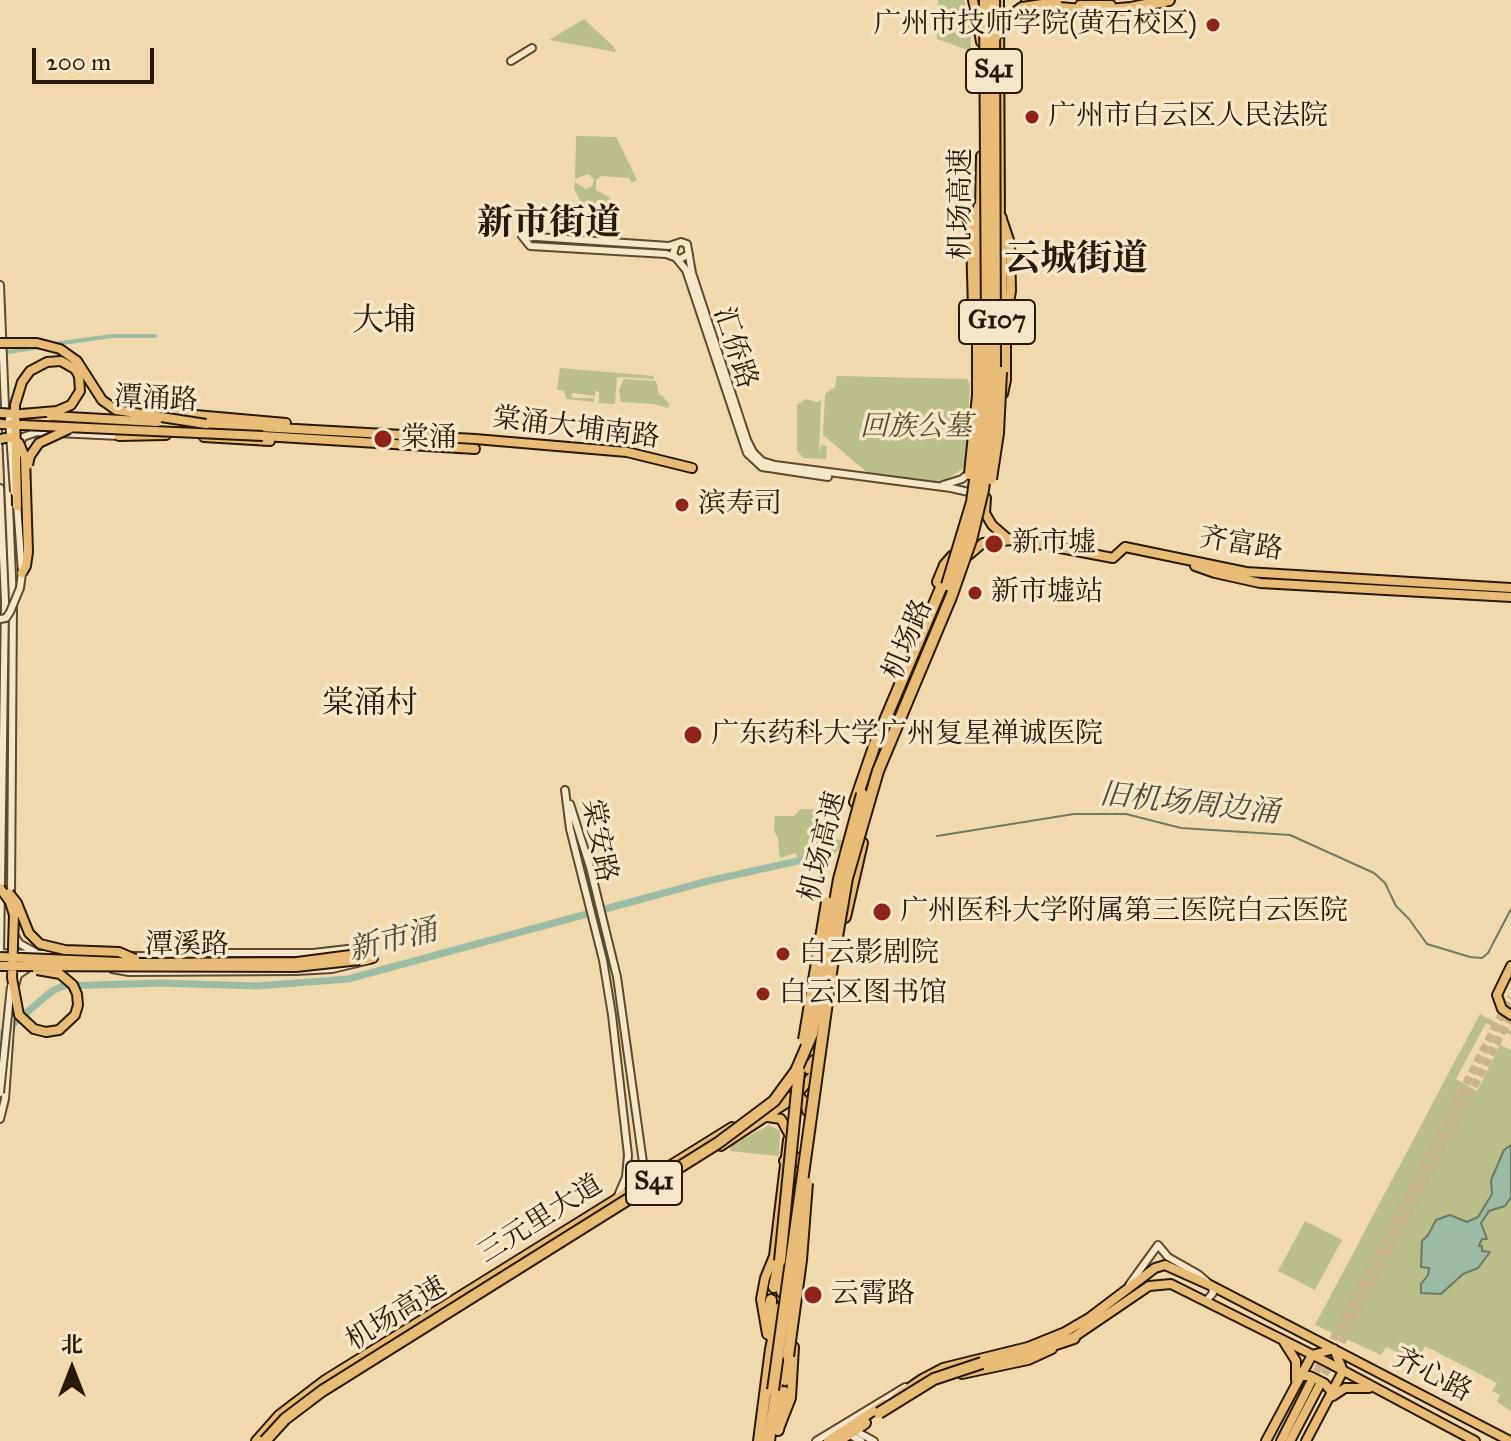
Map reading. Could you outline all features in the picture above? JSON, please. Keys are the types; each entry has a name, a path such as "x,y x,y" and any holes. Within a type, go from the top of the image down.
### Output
{"highway":[{"name":"机场路","path":"773,1439 814,1061 877,783 966,560 984,499 996,404 987,200 996,50 990,0"},
{"name":"机场路","path":"990,0 990,132"},
{"name":"机场高速","path":"773,1439 814,1093 836,938 859,833 890,740 966,560 983,490 993,401 990,0"},
{"name":"机场高速","path":"267,1441 285,1419 322,1391 718,1143 774,1101 796,1071 812,1034 839,879 862,794 884,733 947,585 972,502 985,405 990,0"},
{"path":"1034,0 1059,8 1096,11 1169,0"},
{"path":"996,50 1001,26 1016,12 1028,5 1056,3"},
{"path":"947,585 972,462 987,200"},
{"path":"966,560 986,498 996,453 1004,277 1001,218"},
{"name":"机场路","path":"842,860 864,773 926,627 928,608 940,576 953,556 971,494 984,388 991,239"},
{"path":"774,1287 780,1261 798,1077 822,929 839,849 862,794"},
{"path":"759,1441 771,1349 779,1316 803,1082 834,930 842,860"},
{"path":"802,1058 806,1068 810,1068 814,1061"},
{"path":"785,1380 803,1244 814,1093"},
{"path":"789,1130 798,1121 805,1128"},
{"path":"785,1161 796,1158 802,1164"},
{"path":"771,1300 771,1349"},
{"path":"879,1413 934,1379 1074,1338"},
{"path":"773,1439 784,1392"}],"main road":[{"path":"973,0 982,55 987,200 971,231 971,272 975,366 984,388"},
{"path":"1034,0 1056,3 1148,0"},
{"path":"1077,0 1111,2"},
{"path":"982,55 996,50 1001,218 991,239"},
{"path":"987,200 1001,218 1010,243 1011,291 1006,319 1005,386 996,404"},
{"path":"1,345 47,345 68,353 82,367 102,400 116,410 206,424"},
{"path":"17,506 17,394 27,374 47,362 69,364 79,376 80,391 71,405 57,411 21,414"},
{"path":"120,405 274,421 310,429"},
{"name":"潭涌路","path":"2,409 21,414 206,424 309,440"},
{"name":"潭涌路","path":"0,424 264,431 310,429"},
{"path":"26,478 30,456 39,443 61,431 93,428"},
{"name":"棠涌大埔南路","path":"310,429 627,452 692,468"},
{"path":"119,436 309,440"},
{"path":"0,439 10,437 19,443 25,457 28,552 22,573"},
{"name":"棠涌大埔南路","path":"309,440 475,449"},
{"name":"齐富路","path":"984,499 992,525 1007,538 1113,558 1125,547 1260,578 1511,588"},
{"name":"齐富路","path":"966,560 983,543 1007,540 1114,559 1125,551 1260,578 1511,597"},
{"name":"机场路","path":"771,1349 760,1303 774,1256 789,1130 828,915 842,860"},
{"path":"0,888 13,896 29,933 40,944 65,950 119,952 145,960"},
{"path":"0,888 14,915 12,978 19,1015 30,1026 50,1032 65,1026 75,1015 78,999 69,981 60,974 6,967"},
{"name":"潭溪路","path":"0,954 297,962 359,957"},
{"name":"潭溪路","path":"6,967 296,967 372,955"},
{"path":"1510,973 1497,995 1502,1009 1510,1015"},
{"name":"三元里大道","path":"267,1441 312,1402 409,1334 776,1097 789,1085 802,1058"},
{"name":"三元里大道","path":"256,1441 273,1420 299,1399 767,1117 795,1096 812,1076"},
{"path":"776,1097 795,1096 803,1100 807,1111"},
{"path":"767,1117 781,1119 789,1130"},
{"path":"848,1434 931,1374 955,1364 1050,1339 1089,1318 1155,1268 1165,1265 1334,1349 1343,1371 1306,1441"},
{"path":"828,1441 848,1434 936,1383 1028,1360 1074,1338 1156,1283 1171,1284 1312,1355 1334,1349"},
{"path":"773,1439 787,1413 794,1381 793,1352 799,1304 795,1293 790,1290"},
{"path":"1273,1335 1283,1341 1294,1356 1298,1380"},
{"name":"齐心路","path":"1334,1349 1510,1441"},
{"path":"1266,1441 1312,1355"},
{"name":"齐心路","path":"1312,1355 1475,1441"},
{"path":"1298,1380 1310,1376 1324,1383 1332,1392"},
{"path":"1281,1441 1315,1384 1290,1441"},
{"path":"1327,1402 1345,1388 1377,1389"}],"street":[{"path":"511,61 532,48"},
{"path":"522,236 681,242 687,244 689,254 682,259 669,255 530,246 522,236"},
{"path":"676,244 672,251 677,258"},
{"name":"汇侨路","path":"689,254 692,273 749,452"},
{"name":"汇侨路","path":"677,258 686,270 749,452"},
{"path":"0,285 2,409 13,602 10,953 6,967 13,1013 5,1099 0,1119"},
{"path":"13,602 22,562 17,394"},
{"path":"2,409 9,419 22,573 17,597 2,619"},
{"path":"19,454 21,440 31,433 119,436"},
{"path":"749,452 775,465 938,486 984,499"},
{"path":"749,452 757,464 767,469 971,494"},
{"path":"938,486 962,479 976,464"},
{"path":"0,488 5,617 0,954 145,960 197,953 293,954 365,947 372,955 368,963 354,966 296,971 150,972 6,967"},
{"name":"棠安路","path":"617,1199 626,1177 628,1140 609,993 570,829 565,790 579,828 620,997 647,1192"},
{"path":"10,929 20,944 43,954"},
{"path":"145,960 144,964 150,972"},
{"path":"12,1002 18,975 25,969 35,967"},
{"path":"0,1094 12,978"},
{"path":"0,1102 1,1112"},
{"path":"1123,1293 1158,1245 1168,1257 1212,1286 1213,1293 1206,1301"},
{"path":"931,1374 932,1381 936,1383"},
{"path":"816,1441 922,1379"},
{"path":"848,1434 861,1441"},
{"path":"848,1434 874,1441"}],"green space":[{"path":"938,0 964,0 970,22 971,51 937,39"},
{"path":"584,19 614,47 616,52 549,40"},
{"path":"576,136 616,137 637,180 632,183 629,178 602,176 596,180 596,190 610,198 612,206 603,209 594,202 583,208 574,188 575,182 586,189 592,186 594,180 588,174 575,179"},
{"path":"560,368 654,376 654,379 617,377 615,404 599,403 599,392 595,391 595,396 571,395 573,398 594,398 594,402 566,399 564,391 557,390"},
{"name":"回族公墓","path":"837,376 967,379 970,384 965,467 941,483 868,473 823,435 825,394 835,387"},
{"path":"624,379 656,381 659,395 669,404 668,408 621,402 619,390"},
{"path":"805,399 818,402 821,399 819,454 821,445 827,446 826,459 803,458 797,450 797,405"},
{"path":"801,809 824,810 818,835 846,841 829,861 800,865 796,853 780,858 774,831 775,816 794,816"},
{"path":"1480,1014 1511,1031 1511,1035 1486,1023 1456,1079 1477,1091 1500,1045 1511,1050 1511,1411 1497,1402 1500,1395 1492,1391 1497,1383 1425,1346 1417,1362 1386,1347 1381,1355 1315,1325"},
{"path":"769,1125 780,1131 779,1156 730,1151 731,1146"},
{"path":"1305,1221 1342,1240 1315,1290 1278,1271"}],"shaded area":[{"path":"1511,1145 1511,1197 1505,1206 1489,1211 1481,1223 1487,1239 1482,1239 1479,1246 1482,1246 1482,1251 1490,1252 1478,1268 1463,1274 1441,1294 1421,1293 1421,1284 1429,1268 1421,1267 1422,1241 1436,1220 1450,1215 1467,1222 1478,1217 1492,1194 1491,1180 1504,1150"}],"waterway":[{"path":"54,344 112,336 155,336"},
{"path":"2,353 41,347"},
{"name":"旧机场周边涌","path":"937,836 1074,814 1126,814 1181,828 1290,835 1374,873 1385,883 1396,906 1427,944 1470,957 1482,958 1488,953 1511,909"},
{"name":"新市涌","path":"0,1035 52,991 63,986 161,983 257,986 348,979 708,881 802,860"}],"tunnel":[{"path":"1311,1382 1511,997"},
{"path":"1319,1385 1511,1015"}],"place":[{"name":"广州市技师学院(黄石校区)","path":"1213,25"},
{"name":"广州市白云区人民法院","path":"1032,117"},
{"name":"棠涌","path":"383,439"},
{"name":"滨寿司","path":"682,505"},
{"name":"新市墟","path":"994,544"},
{"name":"新市墟站","path":"975,593"},
{"name":"广东药科大学广州复星禅诚医院","path":"693,735"},
{"name":"广州医科大学附属第三医院白云医院","path":"882,912"},
{"name":"白云影剧院","path":"783,954"},
{"name":"白云区图书馆","path":"763,994"},
{"name":"云霄路","path":"813,1295"}],"district":[{"name":"新市街道","path":"549,225"},
{"name":"云城街道","path":"1076,261"},
{"name":"大埔","path":"384,322"},
{"name":"棠涌村","path":"370,705"}]}
